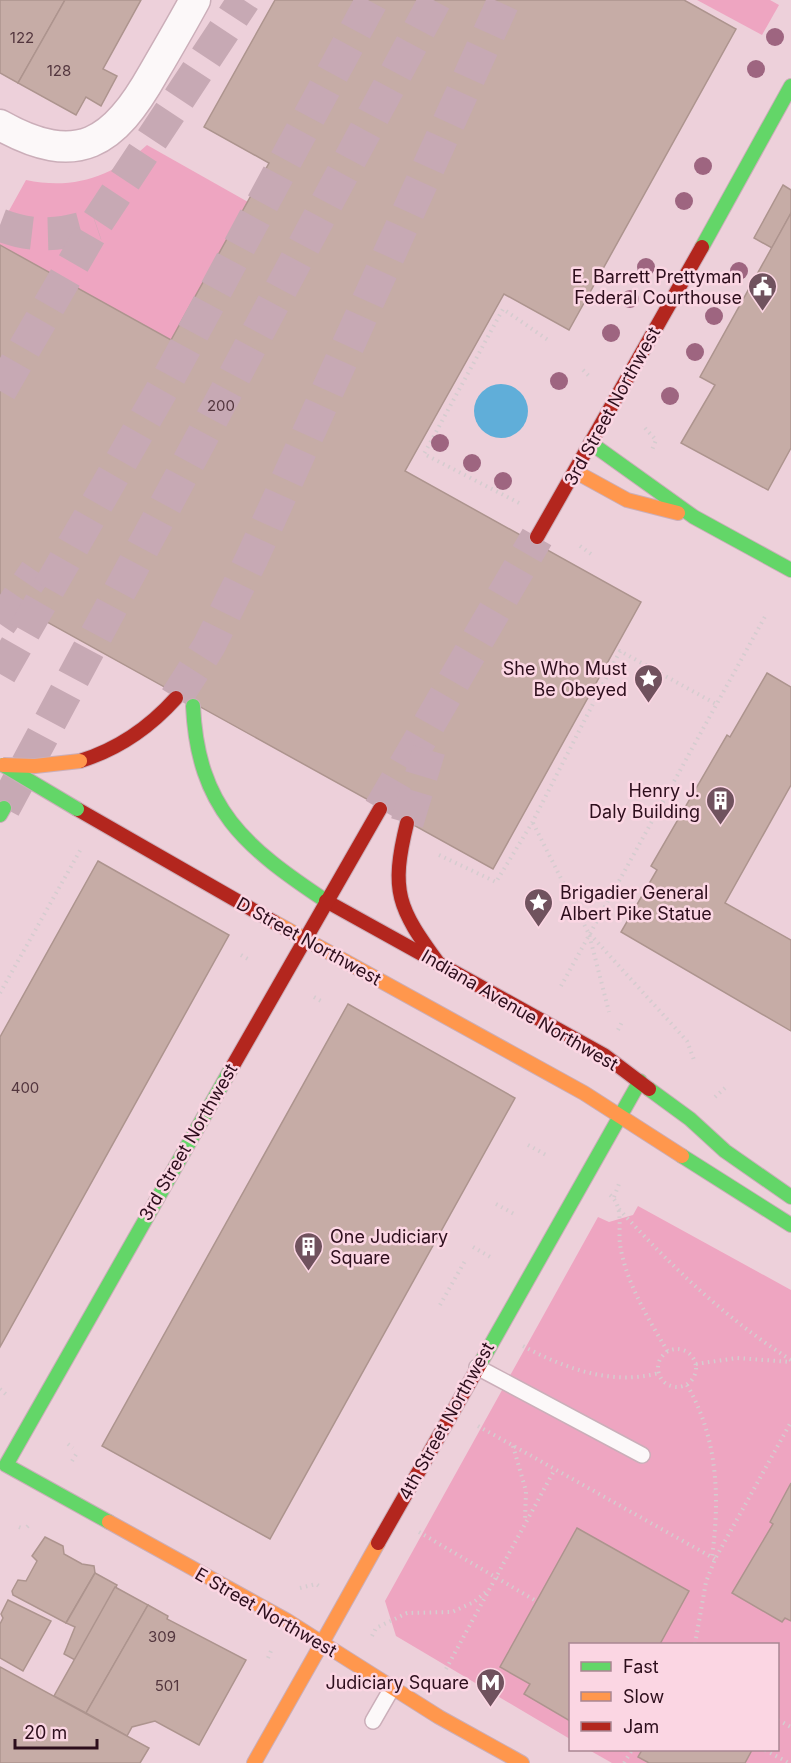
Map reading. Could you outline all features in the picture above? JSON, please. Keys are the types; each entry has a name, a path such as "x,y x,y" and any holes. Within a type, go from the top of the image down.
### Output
{"main road":[{"name":"3rd Street Northwest","path":"537,537 592,444 791,86"},
{"path":"592,444 694,517 791,570"},
{"path":"576,472 627,501 694,517"},
{"path":"2,765 51,765 100,755 141,734 176,698"},
{"name":"Indiana Avenue Northwest","path":"192,706 194,751 211,794 243,838 261,856 326,901 604,1055 640,1081 725,1151 791,1197"},
{"name":"D Street Northwest","path":"2,765 304,939 619,1115"},
{"name":"3rd Street Northwest","path":"2,1466 380,808"},
{"path":"407,823 396,870 398,898 404,916 439,964"},
{"name":"4th Street Northwest","path":"254,1763 496,1331 640,1081"},
{"path":"619,1115 791,1225"},
{"name":"E Street Northwest","path":"2,1466 286,1620 393,1688 522,1763"}],"street":[{"path":"0,126 47,145 75,146 103,136 129,114 188,3"}],"lane":[{"path":"477,1367 642,1455"},
{"path":"373,1721 393,1688"}],"path":[{"path":"519,503 424,454 503,309 548,340"},
{"path":"583,370 590,376"},
{"path":"645,428 656,440 652,450"},
{"path":"580,546 591,554"},
{"path":"561,986 767,613"},
{"path":"439,855 496,882 532,823 620,651 716,704"},
{"path":"532,823 589,934 609,1012"},
{"path":"0,993 83,847"},
{"path":"589,934 687,1041 694,1060"},
{"path":"241,955 251,961"},
{"path":"314,997 321,1001"},
{"path":"618,1030 624,1020"},
{"path":"716,1097 726,1087"},
{"path":"528,1145 548,1156"},
{"path":"614,1197 619,1209 620,1245 632,1282 668,1352"},
{"path":"496,1204 516,1215"},
{"path":"619,1209 700,1293 757,1338 791,1361"},
{"path":"473,1247 492,1258"},
{"path":"440,1305 466,1260"},
{"path":"496,1331 569,1368 610,1376 633,1377 659,1373"},
{"path":"676,1349 692,1356 696,1364 695,1376 687,1385 670,1386 659,1373 659,1363 668,1352 676,1349"},
{"path":"696,1364 737,1358 791,1361"},
{"path":"687,1385 708,1433 714,1457 717,1504 713,1558"},
{"path":"0,1389 9,1397"},
{"path":"695,1643 705,1582 713,1558 791,1422"},
{"path":"475,1424 713,1558"},
{"path":"68,1444 73,1448"},
{"path":"512,1445 526,1491 525,1523"},
{"path":"72,1461 77,1453"},
{"path":"446,1669 555,1469"},
{"path":"416,1530 536,1601"},
{"path":"300,1588 316,1584"},
{"path":"372,1636 376,1629 407,1613 452,1612 474,1602 489,1589"},
{"path":"268,1658 271,1652"},
{"path":"768,1751 789,1763"}],"shaded area":[{"path":"697,0 770,0 779,5 762,35"},
{"path":"147,145 248,202 171,340 0,245 0,227 26,180 60,183 91,178 120,165"},
{"path":"638,1206 791,1290 791,1763 612,1763 591,1751 779,1751 779,1643 569,1643 569,1738 396,1636 385,1601 598,1217 609,1222 633,1215"}],"water":[{"path":"501,384 511,386 520,392 526,401 528,411 526,421 520,430 511,436 501,438 491,436 482,430 476,421 474,411 476,401 482,392 491,386"}],"building":[{"path":"0,0 65,0 18,83 0,73"},
{"path":"65,0 141,0 103,69 117,76 101,106 86,97 76,115 18,83"},
{"path":"275,0 684,0 736,29 569,330 504,294 405,471 641,602 493,869 0,596 0,245 171,340 269,163 204,127"},
{"path":"783,185 791,190 791,213 772,248 754,238"},
{"name":"E. Barrett Prettyman Federal Courthouse","path":"791,213 791,448 768,490 681,443 715,385 700,377"},
{"name":"Henry J. Daly Building","path":"767,673 791,687 791,785 725,903 791,940 791,1031 621,932 657,870 651,866 727,735 730,737"},
{"path":"98,861 229,935 0,1347 0,1037"},
{"name":"One Judiciary Square","path":"348,1004 515,1098 270,1539 102,1446"},
{"path":"791,1483 791,1621 785,1618 782,1622 732,1593 773,1524 770,1522"},
{"path":"577,1528 689,1591 661,1643 569,1643 569,1720 524,1694 530,1684 500,1667"},
{"path":"45,1537 63,1546 64,1554 82,1564 94,1566 95,1573 66,1623 13,1595 12,1591 18,1580 26,1581 37,1561 32,1556"},
{"path":"95,1573 117,1585 75,1660 64,1654 75,1627 66,1623"},
{"path":"115,1587 148,1605 86,1713 54,1696"},
{"path":"8,1600 51,1621 23,1671 0,1658 0,1624 3,1618 1,1614"},
{"path":"148,1605 168,1616 167,1619 246,1660 199,1745 155,1721 132,1727 127,1736 86,1713"},
{"path":"0,1667 149,1748 140,1763 0,1763"},
{"path":"641,1751 751,1751 745,1763 649,1763 638,1757"}],"tunnel":[{"path":"0,391 96,224 244,0"},
{"path":"0,674 168,379 372,0"},
{"path":"4,808 435,0"},
{"path":"176,698 209,646 252,558 504,0"},
{"path":"0,225 24,232 48,234 96,224"},
{"path":"380,809 537,537"},
{"path":"0,624 36,571"},
{"path":"407,823 429,750"}],"traffic: fast":[{"path":"702,247 791,86"},
{"path":"592,444 694,517 791,570"},
{"path":"193,706 197,742 204,772 216,799 231,822 272,862 326,901"},
{"path":"3,765 77,809"},
{"path":"0,815 4,808"},
{"path":"109,1522 6,1465 231,1069"},
{"path":"480,1364 640,1081"},
{"path":"649,1089 690,1119 725,1151 791,1197"},
{"path":"682,1156 791,1225"}],"traffic: slow":[{"path":"576,472 627,500 678,513"},
{"path":"3,765 35,766 80,761"},
{"path":"274,922 584,1093 682,1156"},
{"path":"109,1522 286,1620 322,1643 254,1763"},
{"path":"378,1543 322,1643 439,1717 522,1763"}],"traffic: jam":[{"path":"537,537 702,247"},
{"path":"80,761 120,744 155,719 176,698"},
{"path":"77,809 274,922"},
{"path":"231,1069 380,809"},
{"path":"407,823 399,866 401,898 414,928 439,964"},
{"path":"326,901 604,1055 649,1089"},
{"path":"378,1543 480,1364"}],"place":[{"name":"E. Barrett Prettyman Federal Courthouse","path":"763,312"},
{"name":"She Who Must Be Obeyed","path":"648,704"},
{"name":"Henry J. Daly Building","path":"721,826"},
{"name":"Brigadier General Albert Pike Statue","path":"539,928"},
{"name":"One Judiciary Square","path":"309,1272"},
{"name":"Judiciary Square","path":"490,1708"}]}
